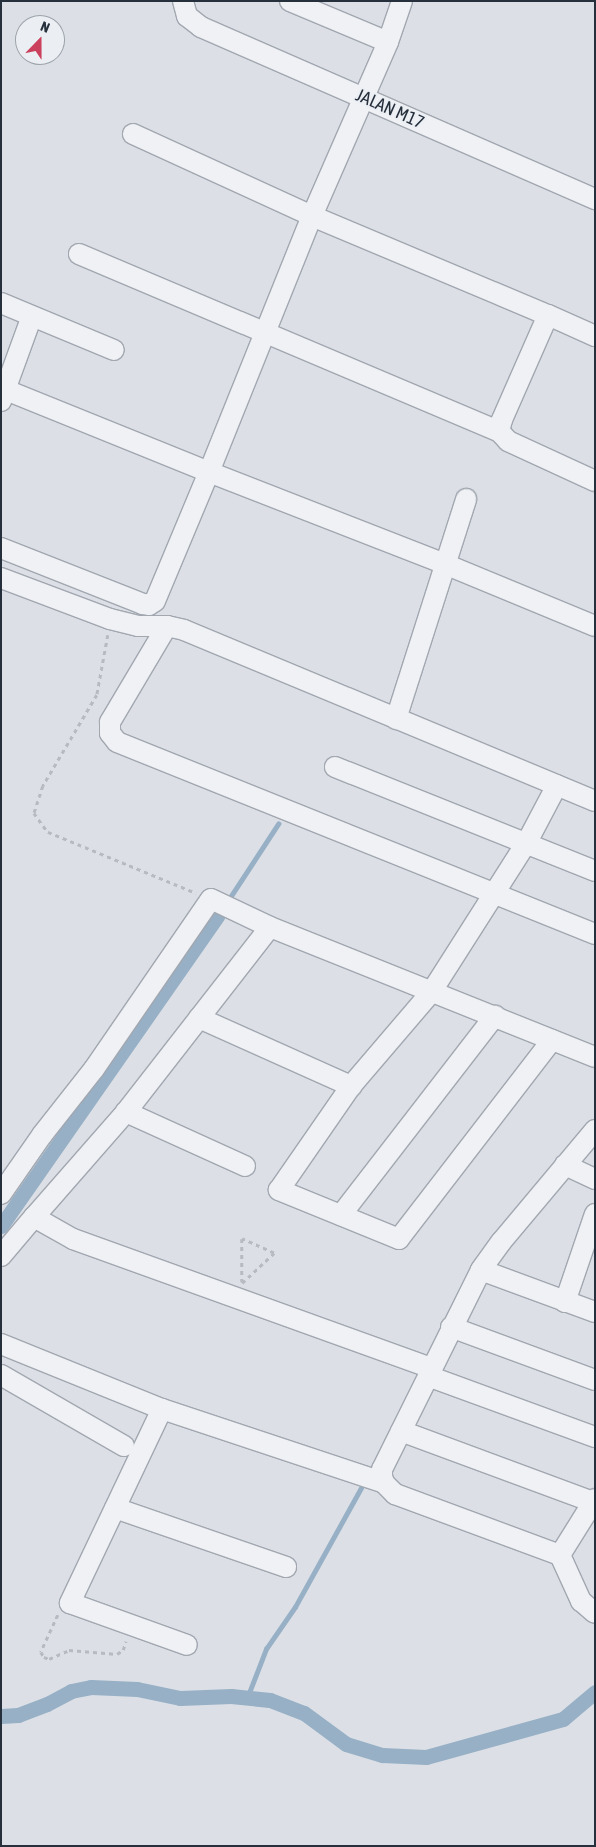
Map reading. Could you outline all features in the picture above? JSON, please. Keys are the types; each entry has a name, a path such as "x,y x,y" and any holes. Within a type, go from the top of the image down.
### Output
{"street":[{"path":"290,1 388,42"},
{"path":"1,548 149,606 155,601 312,216 388,42 402,1"},
{"name":"JALAN M17","path":"185,9 201,27 363,96 595,199"},
{"path":"133,134 312,216 595,336"},
{"path":"79,254 499,431 508,441 595,481"},
{"path":"1,303 114,350"},
{"path":"499,431 502,420 548,315"},
{"path":"32,316 3,393 445,564 595,626"},
{"path":"396,719 466,499"},
{"path":"1,578 110,620 138,626 167,626 184,630 557,786 593,796"},
{"path":"167,626 110,722 110,733 117,742 595,934"},
{"path":"336,767 527,842 595,871"},
{"path":"552,1040 399,1239 279,1190 351,1086 432,991 495,895 527,842 557,786"},
{"path":"1,1194 42,1135 94,1069 211,899 270,927 595,1057"},
{"path":"1,1256 126,1112 270,927"},
{"path":"340,1215 495,1016"},
{"path":"199,1018 351,1086"},
{"path":"126,1112 246,1166"},
{"path":"384,1483 382,1469 481,1270 595,1130"},
{"path":"565,1165 595,1178"},
{"path":"565,1302 590,1244 595,1214"},
{"path":"34,1217 73,1239 430,1372 595,1437"},
{"path":"481,1270 595,1312"},
{"path":"451,1327 595,1380"},
{"path":"1,1344 162,1409 384,1483 395,1494 560,1555 581,1601 594,1611"},
{"path":"1,1375 124,1446"},
{"path":"162,1409 70,1603 187,1645"},
{"path":"401,1431 594,1501 560,1555"},
{"path":"115,1508 286,1567"}],"path":[{"path":"110,620 106,652 97,695 43,786 34,813 48,832 211,899"},
{"path":"242,1239 274,1253 242,1283 242,1239"},
{"path":"70,1603 59,1613 41,1652 48,1659 69,1650 117,1654 123,1650 131,1625"}],"waterway":[{"path":"229,899 278,824"},
{"path":"1,1226 217,916"},
{"path":"247,1698 266,1649 295,1607 361,1488"},
{"path":"1,1716 18,1715 47,1704 71,1691 91,1687 137,1689 180,1698 231,1696 270,1700 304,1713 346,1744 382,1755 426,1757 563,1719 595,1692"}]}
